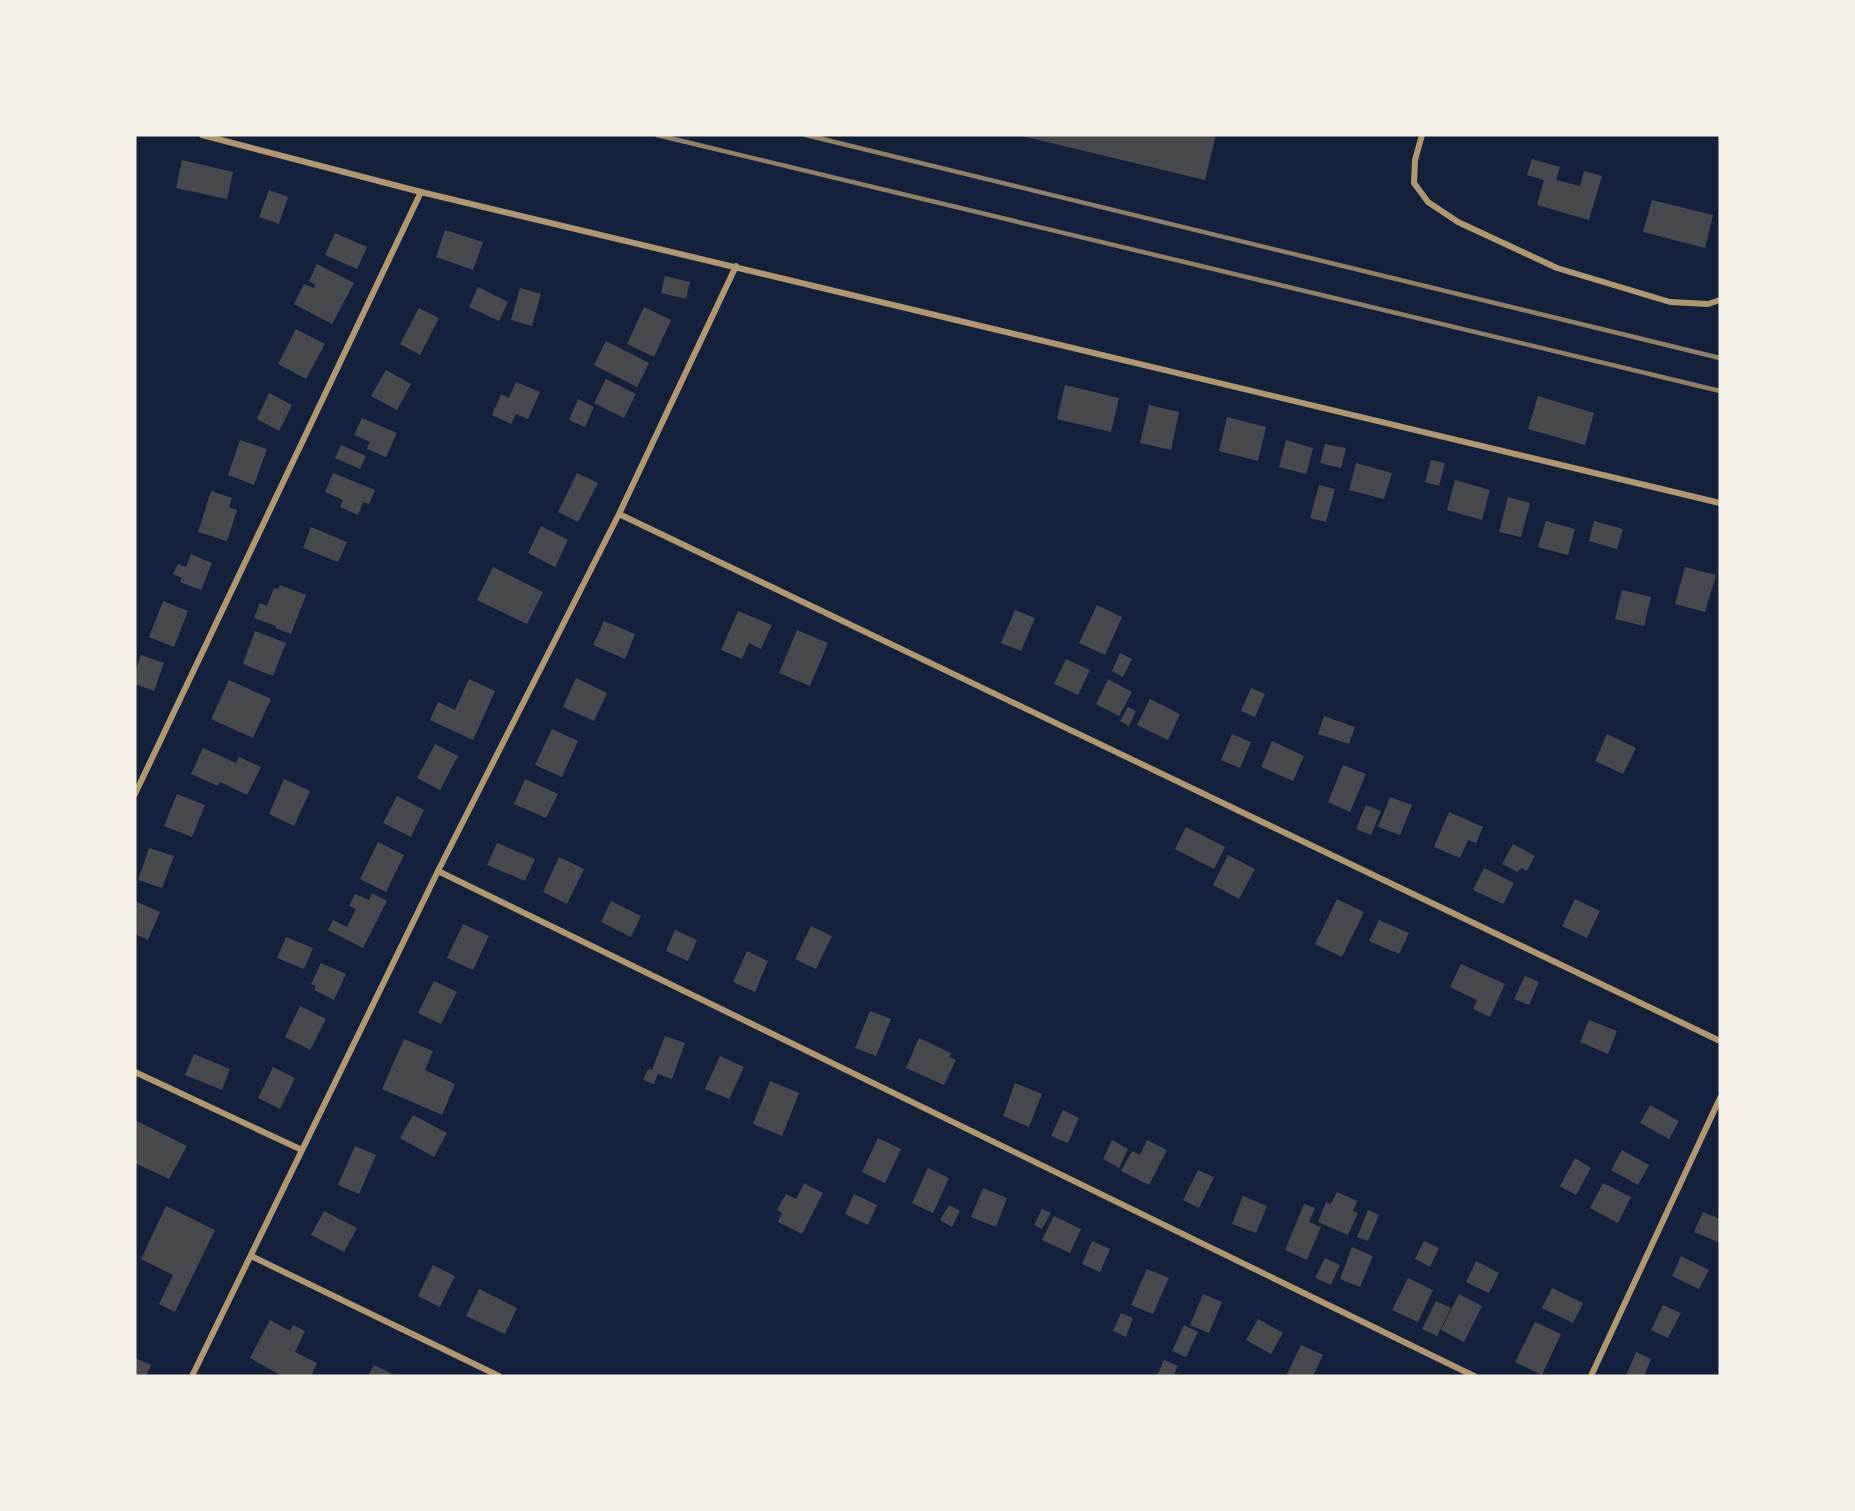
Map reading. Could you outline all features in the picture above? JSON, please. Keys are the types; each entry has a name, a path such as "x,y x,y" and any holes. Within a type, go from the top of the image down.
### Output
{"street":[{"path":"202,135 421,192 1720,503"},
{"path":"1422,135 1415,160 1414,183 1428,201 1458,222 1557,268 1670,302 1708,304 1720,300"},
{"path":"135,794 421,192"},
{"path":"192,1376 438,871 619,514 736,266"},
{"path":"619,514 1720,1041"},
{"path":"438,871 1473,1376"},
{"path":"135,1072 302,1150"},
{"path":"1591,1376 1720,1098"},
{"path":"251,1256 499,1376"}],"building":[{"path":"1018,135 1216,135 1205,180"},
{"path":"1532,159 1560,167 1556,180 1580,186 1584,171 1602,176 1589,220 1537,205 1544,180 1527,175"},
{"path":"182,160 233,172 227,199 176,188"},
{"path":"269,190 288,197 279,224 259,217"},
{"path":"1652,200 1713,215 1705,248 1643,232"},
{"path":"445,230 483,242 473,270 436,257"},
{"path":"335,233 367,247 357,269 325,255"},
{"path":"317,264 354,283 332,324 294,304 304,284 314,288 315,285 309,281"},
{"path":"665,276 690,282 686,299 661,293"},
{"path":"478,287 508,302 499,321 469,307"},
{"path":"520,288 541,294 532,326 511,320"},
{"path":"644,307 671,320 654,357 627,344"},
{"path":"419,308 439,318 420,355 400,344"},
{"path":"296,329 325,344 306,379 278,364"},
{"path":"606,341 649,363 637,387 594,365"},
{"path":"386,370 411,384 397,410 371,396"},
{"path":"606,379 636,394 624,418 594,403"},
{"path":"516,382 540,392 528,419 516,414 511,424 492,415 501,394 509,398"},
{"path":"1065,385 1119,398 1111,432 1057,419"},
{"path":"269,393 292,405 279,431 257,419"},
{"path":"1538,396 1594,413 1585,445 1528,429"},
{"path":"578,399 594,407 585,427 569,420"},
{"path":"1149,405 1179,412 1171,450 1140,443"},
{"path":"1227,417 1266,427 1258,461 1219,451"},
{"path":"362,418 397,433 386,457 367,449 370,442 354,435"},
{"path":"240,440 267,449 254,485 228,475"},
{"path":"1286,440 1313,448 1306,474 1279,467"},
{"path":"1325,444 1346,448 1341,468 1320,463"},
{"path":"341,445 366,456 360,469 335,458"},
{"path":"1431,460 1445,463 1439,486 1425,482"},
{"path":"1356,463 1392,473 1384,499 1349,490"},
{"path":"333,473 375,490 369,504 363,502 358,515 340,507 343,500 325,492"},
{"path":"577,473 598,483 578,522 558,512"},
{"path":"1455,480 1490,490 1482,520 1447,510"},
{"path":"1319,485 1335,489 1326,522 1310,518"},
{"path":"211,491 232,498 229,507 237,510 227,541 198,532"},
{"path":"1508,497 1530,503 1521,537 1499,532"},
{"path":"1546,521 1575,529 1568,555 1538,547"},
{"path":"1594,521 1623,529 1617,549 1589,541"},
{"path":"541,526 568,540 555,567 528,553"},
{"path":"311,527 347,542 338,562 303,548"},
{"path":"191,554 212,563 201,590 180,582 182,578 173,574 178,564 186,567"},
{"path":"493,567 543,592 527,624 477,600"},
{"path":"1685,567 1716,575 1705,612 1675,604"},
{"path":"280,585 306,595 291,634 254,618 260,603 267,606 274,588 278,589"},
{"path":"1622,590 1651,597 1644,626 1615,619"},
{"path":"163,601 188,611 174,647 149,637"},
{"path":"1097,605 1122,617 1105,655 1079,643"},
{"path":"1015,610 1035,618 1021,651 1001,643"},
{"path":"738,611 772,625 761,649 749,643 742,659 721,650"},
{"path":"604,621 635,634 625,659 593,645"},
{"path":"797,630 828,643 810,686 779,673"},
{"path":"255,631 286,643 273,676 243,664"},
{"path":"1120,653 1132,659 1123,677 1112,671"},
{"path":"141,655 164,663 154,691 135,684 135,673"},
{"path":"1066,659 1090,670 1078,695 1054,684"},
{"path":"576,678 607,693 594,721 563,707"},
{"path":"469,679 495,691 473,740 430,720 438,702 455,710"},
{"path":"1108,679 1132,692 1119,716 1096,704"},
{"path":"229,680 271,699 253,738 211,719"},
{"path":"1251,688 1265,694 1255,717 1241,711"},
{"path":"1150,699 1180,714 1168,740 1137,725"},
{"path":"1128,707 1136,711 1129,726 1120,721"},
{"path":"1324,716 1355,727 1349,744 1318,734"},
{"path":"552,729 578,741 562,777 535,765"},
{"path":"1232,734 1251,742 1240,768 1221,760"},
{"path":"1607,734 1636,748 1623,774 1595,761"},
{"path":"1272,741 1304,756 1293,781 1261,767"},
{"path":"435,744 458,756 440,790 417,778"},
{"path":"203,748 236,763 239,757 261,767 247,795 220,782 218,786 191,774"},
{"path":"1343,765 1366,774 1350,812 1328,802"},
{"path":"284,779 310,791 294,826 269,814"},
{"path":"525,779 558,794 546,818 514,804"},
{"path":"177,794 205,805 192,837 164,826"},
{"path":"397,796 424,810 411,837 383,823"},
{"path":"1390,797 1412,805 1400,835 1378,827"},
{"path":"1366,805 1381,811 1371,835 1356,829"},
{"path":"1449,812 1483,827 1476,843 1468,840 1460,858 1434,847"},
{"path":"1186,827 1225,847 1214,869 1175,849"},
{"path":"378,842 404,855 386,892 360,879"},
{"path":"497,843 535,859 525,881 487,865"},
{"path":"1513,844 1535,856 1527,871 1521,868 1518,872 1502,864"},
{"path":"149,848 174,856 162,888 138,880"},
{"path":"1228,855 1255,869 1239,899 1213,885"},
{"path":"559,857 584,869 567,904 543,892"},
{"path":"1484,868 1514,883 1503,904 1473,890"},
{"path":"372,893 387,901 363,948 328,930 333,920 347,927 356,909 349,906 355,894 369,900"},
{"path":"1337,899 1364,912 1342,957 1315,944"},
{"path":"1575,899 1600,911 1587,938 1562,926"},
{"path":"135,901 160,912 148,940 135,934"},
{"path":"611,901 641,916 631,937 601,922"},
{"path":"1379,920 1409,933 1399,954 1369,941"},
{"path":"463,924 489,936 473,970 447,958"},
{"path":"811,926 832,936 816,969 795,959"},
{"path":"675,930 697,940 688,961 666,951"},
{"path":"286,937 313,948 304,969 277,958"},
{"path":"747,951 768,961 755,992 733,982"},
{"path":"321,963 346,974 334,1000 314,990 316,986 311,984"},
{"path":"1461,964 1505,984 1490,1017 1473,1009 1477,1000 1450,987"},
{"path":"1525,976 1539,982 1529,1005 1514,999"},
{"path":"434,981 457,992 441,1024 418,1013"},
{"path":"300,1006 326,1019 310,1050 285,1037"},
{"path":"870,1011 891,1019 876,1056 855,1048"},
{"path":"1589,1020 1617,1031 1608,1054 1580,1042"},
{"path":"665,1036 685,1043 672,1079 658,1074 654,1084 643,1080 648,1069 652,1070"},
{"path":"919,1038 951,1053 949,1057 956,1060 944,1085 906,1068"},
{"path":"404,1039 433,1051 425,1070 455,1084 442,1115 382,1089"},
{"path":"194,1054 230,1069 222,1090 185,1075"},
{"path":"720,1056 744,1067 729,1099 705,1089"},
{"path":"273,1067 295,1078 280,1109 258,1098"},
{"path":"770,1081 799,1093 782,1136 753,1124"},
{"path":"1015,1083 1042,1094 1029,1127 1003,1116"},
{"path":"1650,1105 1679,1121 1669,1139 1640,1123"},
{"path":"1063,1110 1079,1118 1068,1143 1051,1136"},
{"path":"413,1115 447,1133 434,1157 400,1138"},
{"path":"135,1120 187,1146 169,1179 135,1163"},
{"path":"878,1138 901,1149 885,1183 862,1172"},
{"path":"1112,1140 1128,1149 1119,1168 1103,1159"},
{"path":"1147,1140 1167,1150 1149,1185 1121,1171 1132,1151 1140,1155"},
{"path":"355,1146 376,1155 359,1194 338,1185"},
{"path":"1622,1150 1649,1165 1638,1185 1611,1170"},
{"path":"1575,1158 1591,1168 1576,1195 1560,1186"},
{"path":"928,1168 949,1178 933,1213 912,1203"},
{"path":"1198,1170 1214,1177 1199,1208 1183,1200"},
{"path":"804,1183 823,1193 802,1234 778,1222 782,1213 777,1210 786,1194 796,1199"},
{"path":"1603,1183 1631,1197 1618,1223 1590,1208"},
{"path":"983,1188 1007,1198 996,1227 971,1217"},
{"path":"1337,1192 1357,1201 1353,1211 1358,1213 1348,1235 1318,1222 1326,1202 1331,1204"},
{"path":"854,1194 877,1205 868,1225 845,1214"},
{"path":"1243,1196 1267,1206 1256,1233 1232,1224"},
{"path":"1304,1204 1315,1208 1309,1222 1321,1227 1307,1260 1285,1250"},
{"path":"949,1205 960,1211 952,1227 940,1220"},
{"path":"166,1206 215,1230 175,1312 159,1304 173,1275 141,1259"},
{"path":"1042,1209 1051,1213 1042,1229 1034,1225"},
{"path":"1368,1210 1379,1215 1368,1241 1357,1237"},
{"path":"324,1211 357,1228 344,1252 311,1235"},
{"path":"1703,1212 1720,1219 1720,1243 1694,1232"},
{"path":"1054,1216 1081,1229 1070,1253 1042,1240"},
{"path":"1092,1241 1110,1249 1100,1272 1082,1264"},
{"path":"1424,1241 1439,1248 1430,1267 1415,1259"},
{"path":"1352,1247 1373,1256 1360,1287 1340,1279"},
{"path":"1681,1256 1709,1270 1699,1289 1672,1276"},
{"path":"1325,1258 1340,1265 1331,1285 1315,1278"},
{"path":"1476,1261 1499,1273 1489,1293 1466,1282"},
{"path":"433,1265 455,1276 440,1307 418,1296"},
{"path":"1147,1269 1169,1278 1153,1314 1131,1305"},
{"path":"1408,1278 1433,1290 1418,1322 1392,1310"},
{"path":"1552,1288 1583,1303 1573,1323 1542,1308"},
{"path":"479,1289 517,1308 505,1334 466,1316"},
{"path":"1203,1294 1222,1302 1209,1333 1190,1325"},
{"path":"1459,1294 1482,1306 1464,1342 1441,1330"},
{"path":"1436,1301 1451,1308 1437,1336 1422,1329"},
{"path":"1663,1305 1681,1313 1668,1338 1651,1330"},
{"path":"1121,1313 1133,1318 1126,1337 1113,1331"},
{"path":"1258,1319 1283,1333 1271,1354 1246,1340"},
{"path":"270,1320 290,1331 293,1325 305,1331 295,1352 317,1363 311,1376 282,1376 250,1358"},
{"path":"1535,1322 1561,1334 1542,1375 1515,1362"},
{"path":"1184,1325 1198,1332 1186,1357 1172,1351"},
{"path":"1301,1345 1323,1355 1313,1376 1286,1376"},
{"path":"1636,1352 1651,1359 1644,1376 1626,1376"},
{"path":"135,1358 151,1365 146,1376 135,1376"},
{"path":"1164,1360 1178,1366 1173,1376 1157,1376"},
{"path":"374,1365 396,1376 368,1376"}],"railway":[{"path":"657,135 1720,391"},
{"path":"806,135 1720,358"}]}
